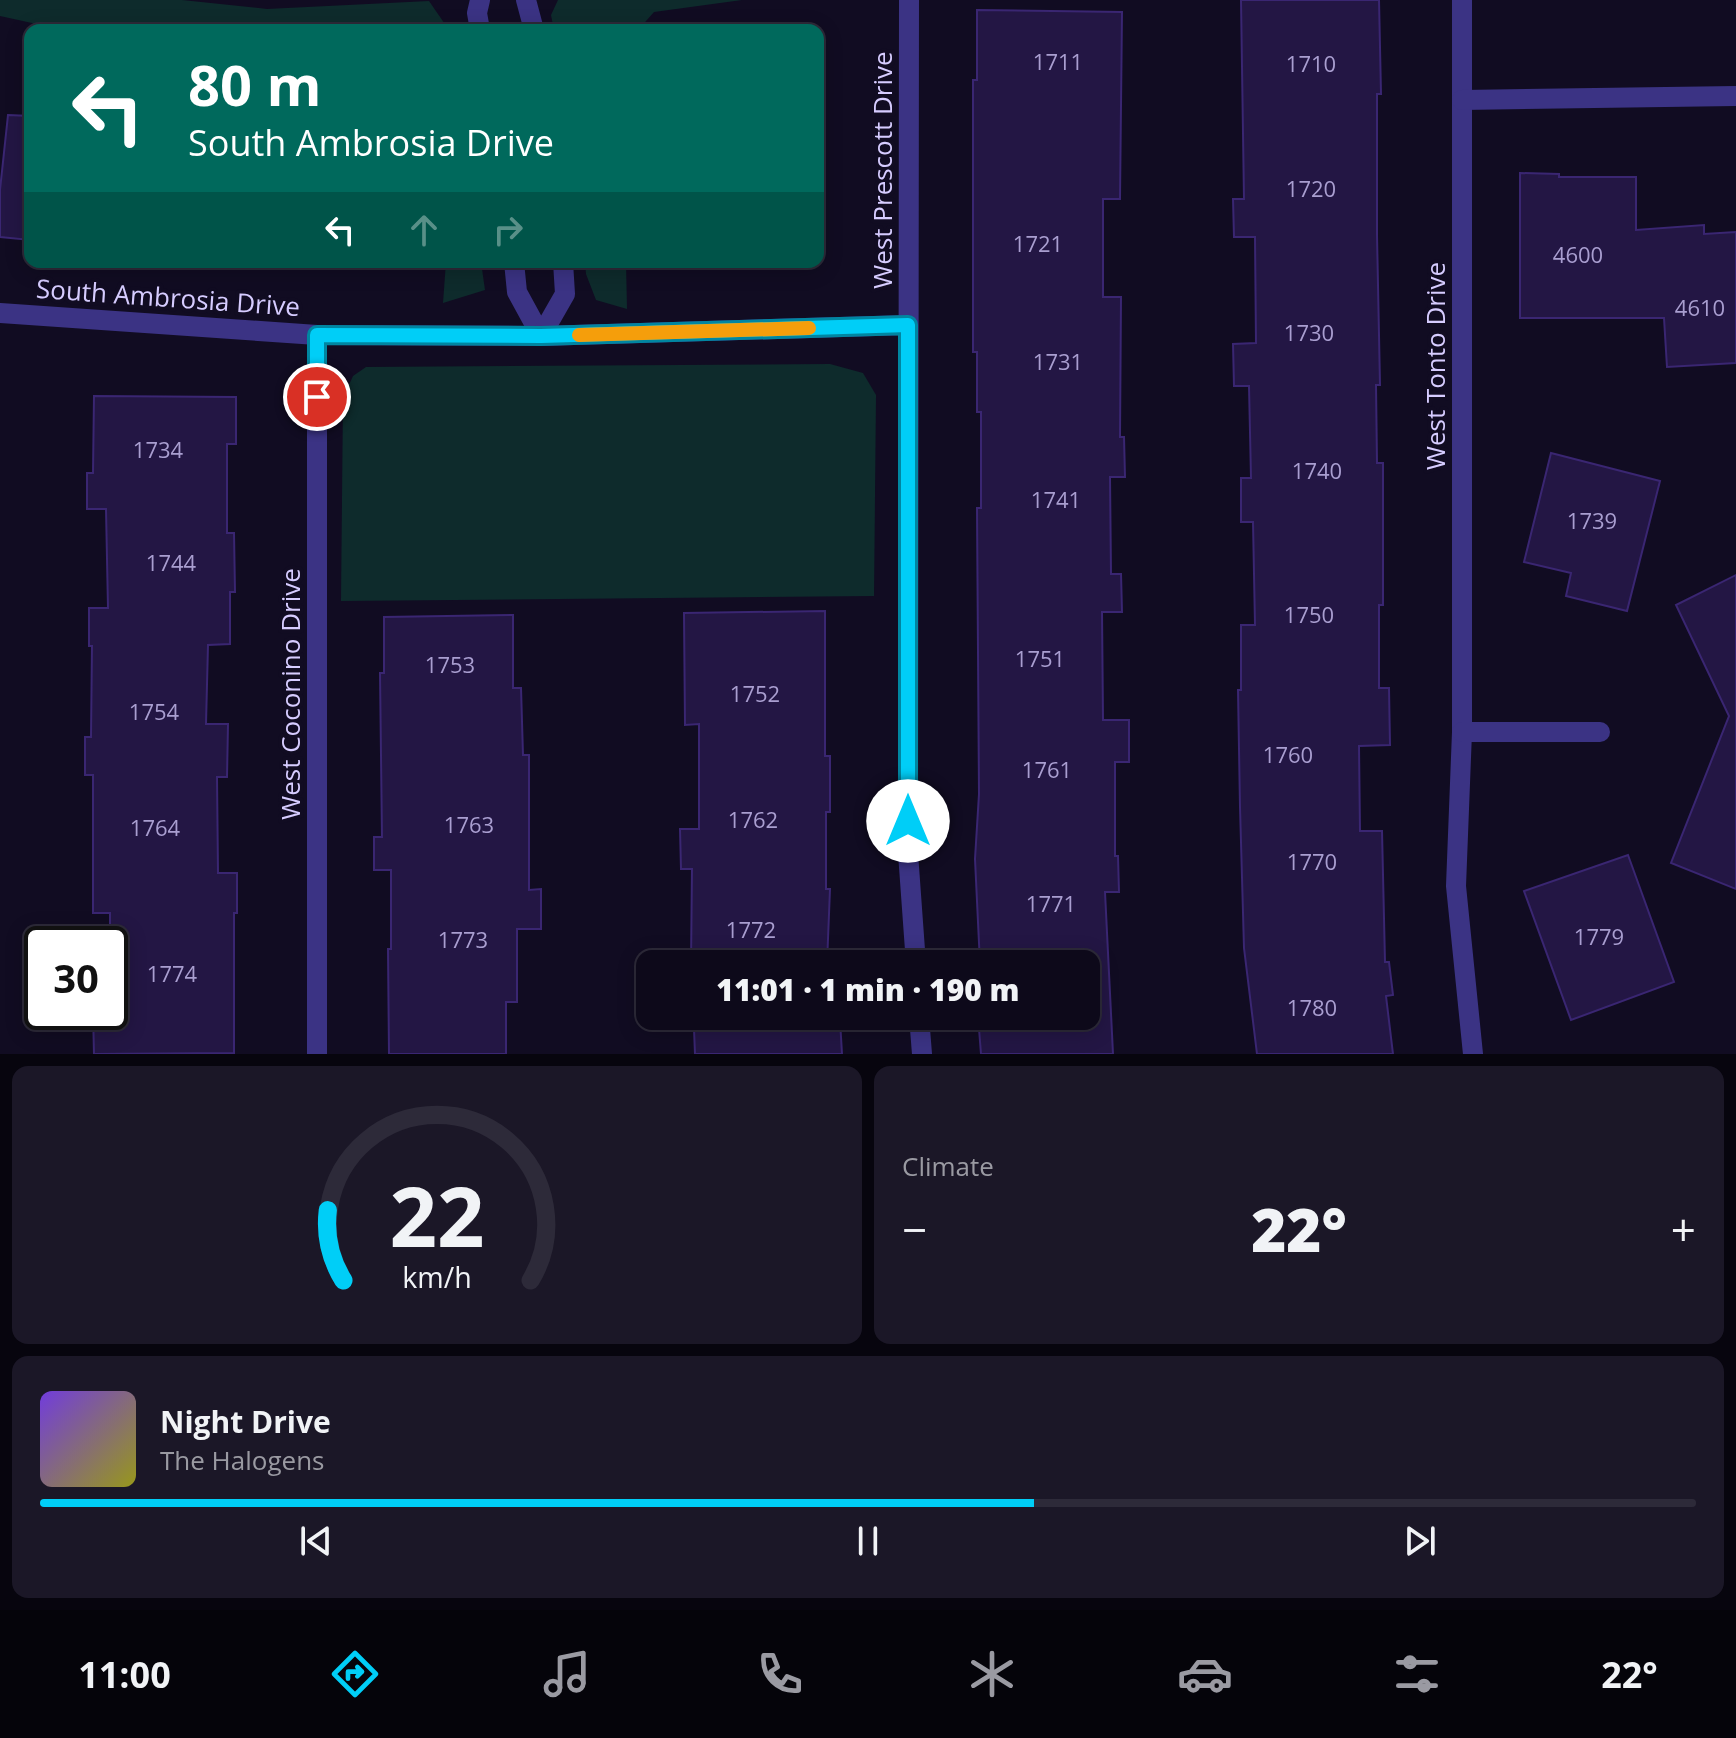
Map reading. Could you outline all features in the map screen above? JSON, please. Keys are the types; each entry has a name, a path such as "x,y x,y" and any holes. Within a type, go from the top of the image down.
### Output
{"street":[{"path":"479,24 477,13 480,0"},
{"path":"526,0 532,24"},
{"name":"West Prescott Drive","path":"909,0 908,853 915,950"},
{"name":"West Tonto Drive","path":"1462,0 1462,732 1456,886 1473,1054"},
{"path":"1462,100 1736,96"},
{"path":"515,268 517,292 541,336"},
{"path":"541,336 565,294 563,268"},
{"name":"South Ambrosia Drive","path":"0,313 317,335 541,336 908,325"},
{"name":"West Coconino Drive","path":"317,335 317,1054"},
{"path":"1462,732 1600,732"},
{"path":"920,1030 922,1054"}],"green space":[{"path":"0,0 182,0 267,9 429,1 445,24 37,24 0,16"},
{"path":"558,0 742,0 654,12 643,24 553,24 551,15"},
{"path":"446,268 482,268 485,290 443,303"},
{"path":"586,268 626,268 627,309 596,300"},
{"path":"830,364 863,373 876,395 874,596 341,601 343,398 353,376 366,367"}],"building":[{"path":"1241,0 1379,0 1381,94 1377,94 1377,235 1380,385 1376,385 1377,463 1383,463 1383,605 1379,605 1379,688 1389,688 1390,745 1359,746 1360,831 1382,831 1385,962 1389,962 1393,995 1386,996 1393,1054 1257,1054 1244,948 1238,690 1241,690 1241,625 1255,625 1253,522 1241,522 1241,478 1251,478 1249,386 1234,386 1233,344 1256,343 1255,237 1234,237 1233,199 1244,199"},
{"path":"977,10 1122,12 1120,199 1103,199 1103,297 1121,297 1120,437 1124,437 1125,477 1110,477 1111,574 1121,574 1122,612 1102,612 1103,720 1129,720 1129,762 1115,762 1115,856 1118,856 1119,892 1105,892 1113,1054 981,1054 979,1030 1100,1030 1100,950 979,950 975,859 979,794 977,508 981,508 981,412 977,412 977,352 973,352 973,80 977,80"},
{"path":"8,115 24,116 24,239 0,237 0,190"},
{"path":"1520,173 1559,174 1559,177 1636,177 1636,230 1704,225 1704,234 1736,232 1736,363 1667,367 1664,318 1520,318"},
{"path":"94,396 236,397 236,444 227,444 227,533 234,533 235,592 230,592 230,644 208,645 206,724 228,724 227,777 217,777 218,873 237,873 234,1053 94,1054 93,1030 128,1030 128,926 110,926 110,913 93,913 93,775 85,775 85,737 91,737 92,646 89,646 89,608 108,608 106,509 87,509 87,473 93,473"},
{"path":"1551,453 1660,481 1627,611 1566,596 1571,573 1524,562"},
{"path":"1736,575 1736,889 1671,863 1729,716 1676,605"},
{"path":"825,611 825,756 830,756 830,812 826,812 826,889 830,889 828,950 691,950 692,869 681,869 680,829 699,829 699,724 685,725 684,613"},
{"path":"513,615 513,688 521,688 523,755 529,755 529,890 541,889 541,929 517,929 517,1002 506,1002 506,1054 389,1054 391,870 374,870 374,837 382,837 380,673 384,673 384,617"},
{"path":"1628,855 1674,982 1571,1020 1524,891"},
{"path":"694,1030 841,1030 842,1054 695,1054"}],"slow traffic":[{"path":"579,335 809,328"}],"route":[{"path":"317,397 317,335 541,336 908,325 908,821"}]}
